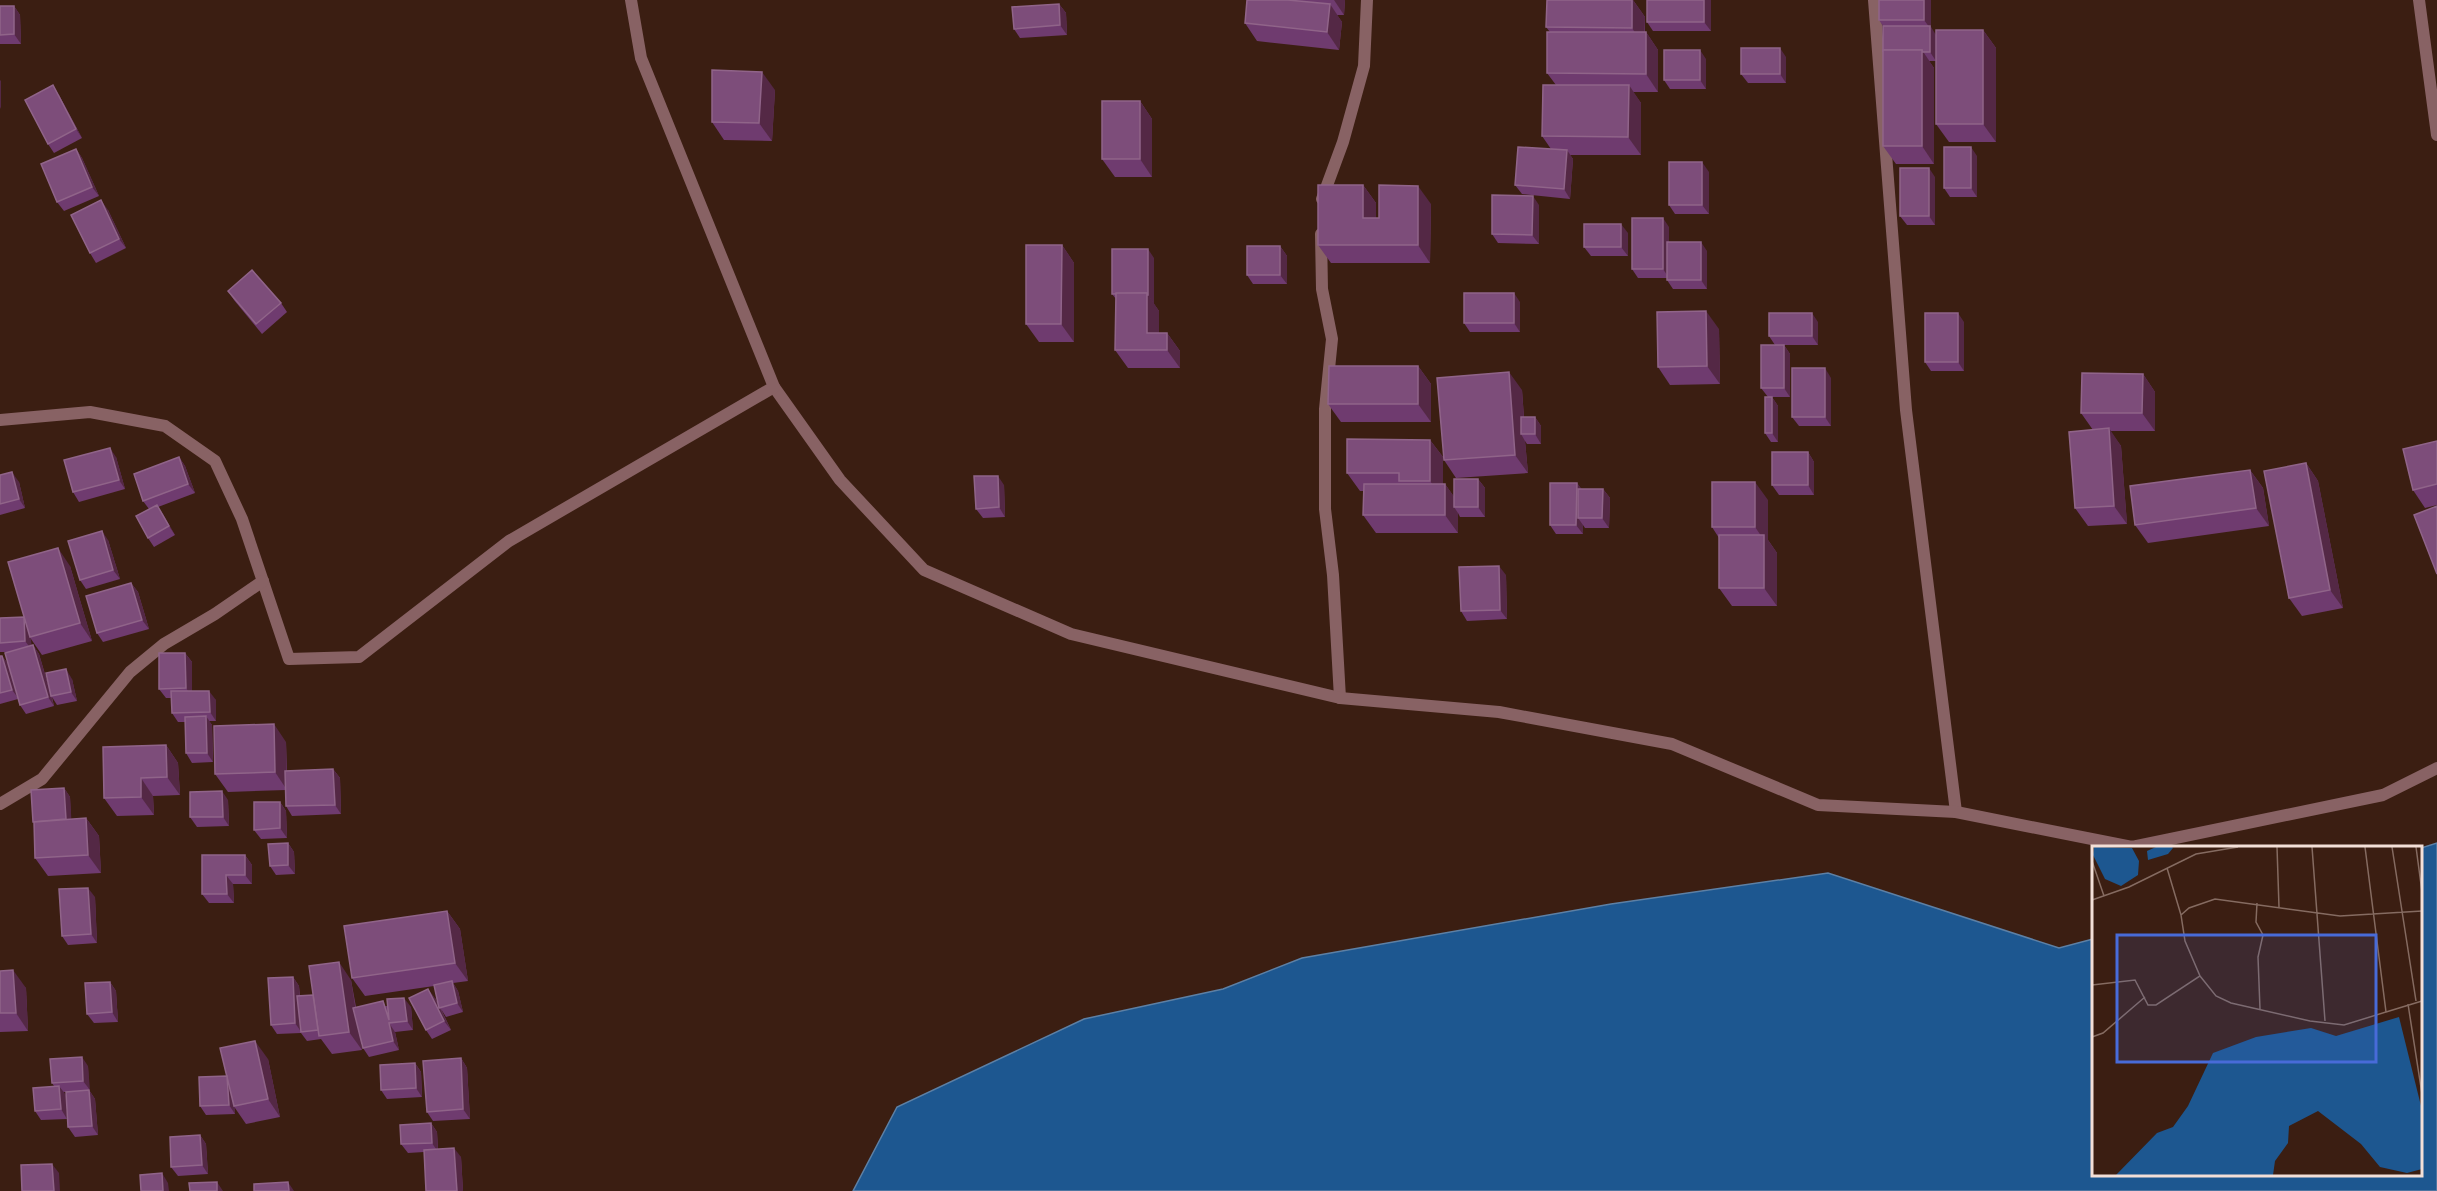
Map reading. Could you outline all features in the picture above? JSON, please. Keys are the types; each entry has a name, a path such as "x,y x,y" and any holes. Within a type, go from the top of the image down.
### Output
{"street":[{"path":"631,0 641,58 774,387 840,480 924,570 1071,634 1340,698 1499,712 1672,744 1818,805 1956,812 2127,846"},
{"path":"1340,698 1334,574 1325,509 1325,409 1332,339 1322,290 1320,203 1343,142 1364,66 1367,0"},
{"path":"1874,0 1906,410 1956,812"},
{"path":"2419,0 2437,135"},
{"path":"0,420 90,412 165,426 215,461 242,519 289,659 359,657 509,541 774,387"},
{"path":"0,804 42,779 130,672 164,644 215,614 263,581"},
{"path":"2137,846 2383,795 2437,768"}],"water":[{"path":"2437,843 2437,1191 853,1191 897,1107 1084,1019 1223,989 1302,958 1611,904 1828,873 2059,948 2092,939 2092,1176 2422,1176 2422,848"}],"building":[{"path":"1247,0 1288,0 1330,4 1327,32 1245,23"},
{"path":"1547,0 1632,0 1632,28 1546,27"},
{"path":"1647,0 1704,0 1704,22 1647,22"},
{"path":"1879,0 1924,0 1924,20 1879,20"},
{"path":"1059,4 1060,25 1014,29 1012,7"},
{"path":"0,6 14,6 14,34 0,35"},
{"path":"1883,26 1930,26 1930,52 1883,50"},
{"path":"1936,30 1983,30 1983,124 1936,124"},
{"path":"1547,32 1646,32 1646,74 1547,73"},
{"path":"1741,48 1780,48 1780,74 1741,74"},
{"path":"1664,50 1700,50 1700,80 1664,80"},
{"path":"1883,50 1922,50 1922,146 1883,146"},
{"path":"712,70 762,72 759,123 712,122"},
{"path":"53,85 76,129 48,144 25,100"},
{"path":"1543,85 1629,85 1628,137 1542,136"},
{"path":"1102,101 1140,101 1140,159 1102,159"},
{"path":"1518,147 1567,150 1564,189 1515,185"},
{"path":"1944,147 1971,147 1971,188 1944,188"},
{"path":"76,149 92,187 57,202 41,164"},
{"path":"1669,162 1702,162 1702,205 1669,205"},
{"path":"1900,168 1929,168 1929,216 1900,216"},
{"path":"1318,185 1363,185 1363,218 1379,218 1379,185 1418,186 1418,245 1318,245"},
{"path":"1492,195 1533,196 1532,235 1492,234"},
{"path":"101,200 119,239 90,253 71,215"},
{"path":"1632,218 1663,218 1663,269 1632,269"},
{"path":"1584,224 1621,224 1621,247 1584,247"},
{"path":"1667,242 1701,242 1701,280 1667,280"},
{"path":"1026,245 1062,245 1061,324 1026,324"},
{"path":"1247,246 1280,246 1280,275 1247,275"},
{"path":"1112,249 1148,249 1148,295 1147,293 1112,294"},
{"path":"252,270 281,303 256,324 228,291"},
{"path":"1116,293 1147,293 1147,333 1167,333 1167,350 1115,350"},
{"path":"1464,293 1514,293 1514,323 1464,323"},
{"path":"1706,311 1707,366 1658,367 1657,312"},
{"path":"1769,313 1812,313 1812,336 1769,336"},
{"path":"1925,313 1958,313 1958,362 1925,362"},
{"path":"1761,345 1784,345 1784,388 1761,388"},
{"path":"1329,366 1418,366 1418,404 1328,404"},
{"path":"1792,368 1825,368 1825,417 1792,417"},
{"path":"1509,372 1515,455 1444,460 1437,378"},
{"path":"2082,373 2143,374 2142,413 2081,413"},
{"path":"1765,397 1772,397 1772,433 1765,433"},
{"path":"1521,417 1535,417 1535,434 1521,434"},
{"path":"2109,428 2114,506 2075,508 2069,432"},
{"path":"1347,439 1430,440 1430,481 1399,481 1399,473 1347,473"},
{"path":"2437,441 2437,484 2413,490 2403,449"},
{"path":"110,448 119,480 73,492 64,460"},
{"path":"1772,452 1808,452 1808,485 1772,485"},
{"path":"179,457 188,484 143,501 134,474"},
{"path":"2306,463 2330,590 2289,598 2264,471"},
{"path":"2250,470 2256,508 2135,525 2130,486"},
{"path":"12,472 19,499 0,504 0,475"},
{"path":"974,476 998,476 999,507 976,509"},
{"path":"1454,479 1478,479 1478,507 1454,507"},
{"path":"1712,482 1755,482 1755,527 1712,527"},
{"path":"1550,483 1577,483 1576,525 1550,525"},
{"path":"1364,484 1445,484 1445,515 1363,515"},
{"path":"1578,489 1603,489 1602,518 1578,518"},
{"path":"157,505 169,526 148,538 136,516"},
{"path":"2437,506 2437,574 2414,515"},
{"path":"102,531 113,570 80,580 68,541"},
{"path":"1719,535 1764,535 1764,588 1719,588"},
{"path":"58,548 80,623 30,637 8,562"},
{"path":"1499,566 1500,610 1461,611 1459,567"},
{"path":"131,583 142,620 97,633 86,596"},
{"path":"24,617 25,641 0,643 0,618"},
{"path":"33,645 48,697 20,705 5,653"},
{"path":"159,653 185,653 186,688 159,689"},
{"path":"0,656 2,656 12,690 0,693"},
{"path":"66,669 71,692 51,696 46,673"},
{"path":"171,691 209,691 210,712 172,713"},
{"path":"206,716 207,753 186,753 185,717"},
{"path":"274,724 275,772 215,774 214,726"},
{"path":"166,745 167,777 141,778 141,797 104,798 103,747"},
{"path":"333,769 335,805 286,806 285,771"},
{"path":"64,788 66,819 33,822 31,790"},
{"path":"222,791 223,817 190,817 190,792"},
{"path":"254,802 280,802 280,828 254,830"},
{"path":"86,818 88,855 35,858 34,822"},
{"path":"288,843 288,865 270,866 268,844"},
{"path":"202,855 245,855 245,875 226,875 227,894 202,894"},
{"path":"88,888 91,934 62,936 59,889"},
{"path":"447,911 455,963 352,978 344,926"},
{"path":"339,962 349,1032 319,1036 309,966"},
{"path":"13,970 16,1013 0,1013 0,971"},
{"path":"293,977 295,1023 271,1025 268,978"},
{"path":"452,981 457,1003 439,1008 434,985"},
{"path":"110,982 112,1012 87,1014 85,983"},
{"path":"428,989 444,1021 426,1030 409,998"},
{"path":"313,995 318,1030 301,1032 297,996"},
{"path":"404,998 407,1021 389,1023 393,1041 363,1048 353,1008 383,1001 389,1020 387,999"},
{"path":"255,1041 268,1099 234,1106 220,1048"},
{"path":"82,1057 83,1081 52,1083 50,1059"},
{"path":"461,1058 463,1109 427,1112 423,1061"},
{"path":"415,1063 416,1088 381,1090 380,1065"},
{"path":"227,1076 229,1105 200,1106 199,1077"},
{"path":"59,1086 61,1109 35,1111 33,1088"},
{"path":"89,1090 92,1126 68,1127 66,1092"},
{"path":"431,1123 432,1143 401,1144 400,1125"},
{"path":"200,1135 202,1165 171,1167 170,1137"},
{"path":"454,1148 457,1191 426,1191 424,1150"},
{"path":"52,1164 54,1191 22,1191 21,1165"},
{"path":"162,1173 163,1191 141,1191 140,1175"},
{"path":"217,1182 217,1191 190,1191 189,1183"},
{"path":"288,1182 289,1191 254,1191 254,1184"}]}
